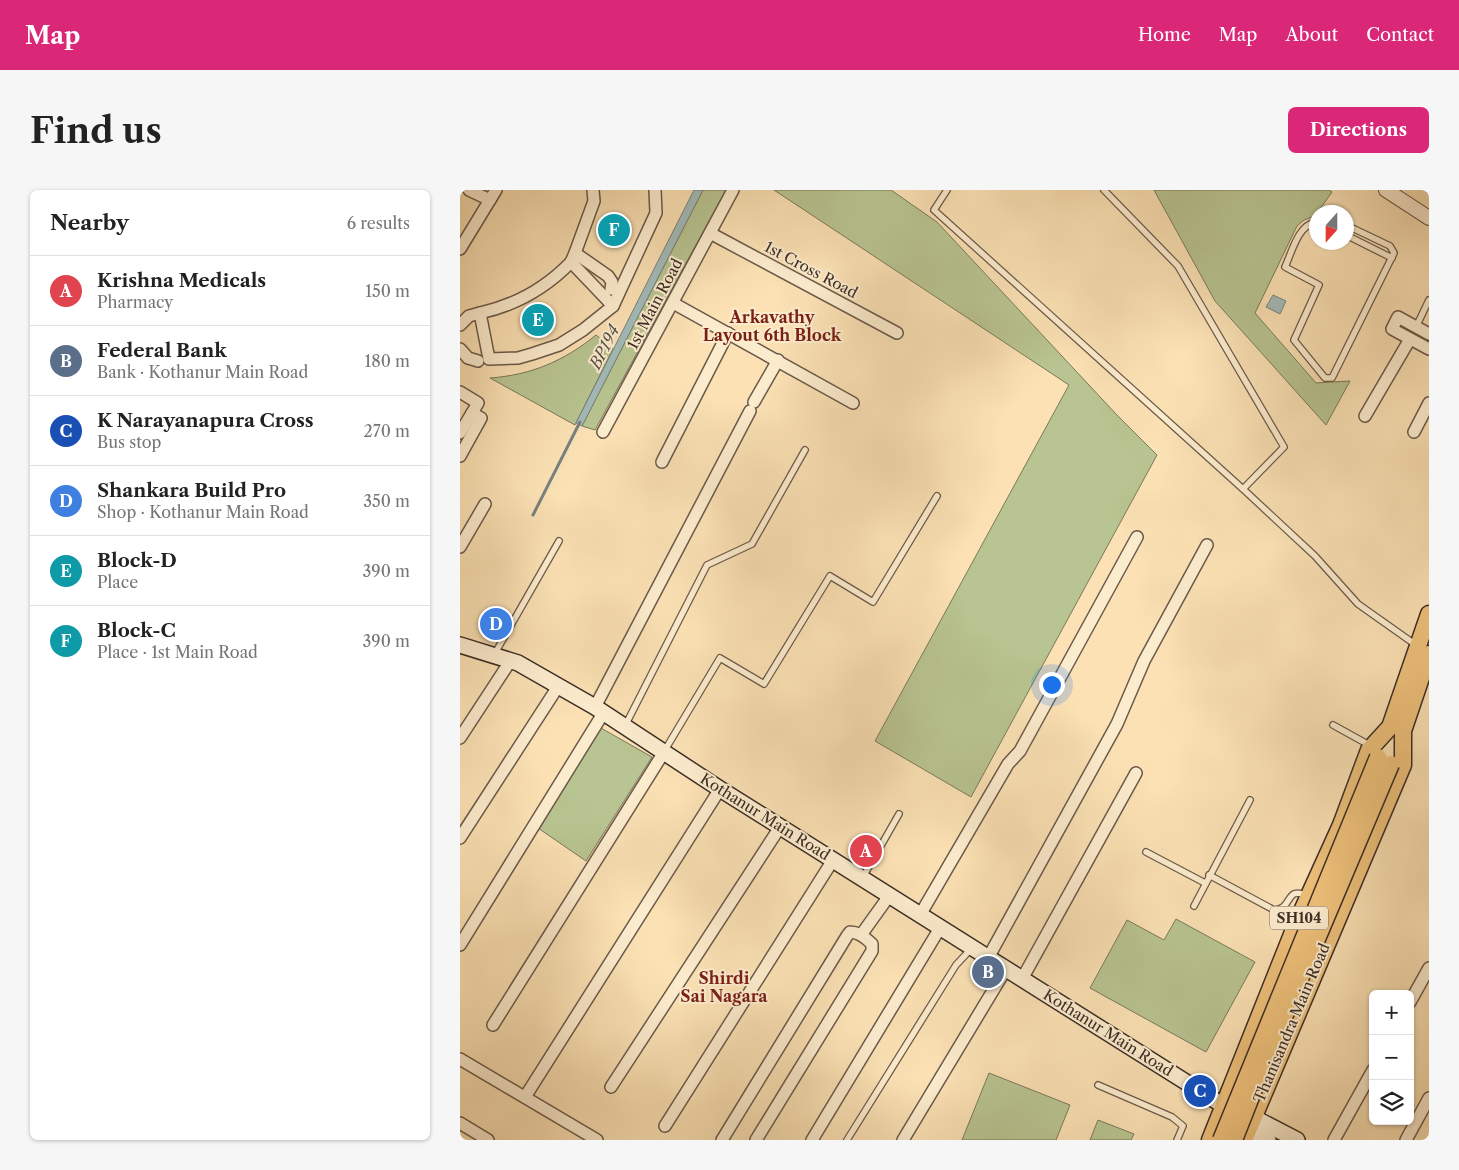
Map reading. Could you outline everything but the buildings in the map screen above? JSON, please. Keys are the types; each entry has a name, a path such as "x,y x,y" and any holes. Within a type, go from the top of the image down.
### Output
{"main road":[{"name":"Thanisandra Main Road","path":"1210,1140 1220,1106 1308,896 1340,825 1369,750 1380,756 1397,729 1423,650 1429,614"},
{"name":"Kothanur Main Road","path":"460,645 511,660 600,710 720,789 1022,979 1252,1128"},
{"name":"Thanisandra Main Road","path":"1252,1128 1261,1095 1403,765 1397,729"},
{"name":"SH104","path":"1221,1140 1380,756 1397,729"},
{"name":"SH104","path":"1234,1140 1380,756"},
{"path":"1340,825 1373,838"},
{"path":"1252,1128 1268,1140"},
{"path":"1252,1128 1297,1140"}],"street":[{"path":"469,190 490,200"},
{"path":"460,250 496,190"},
{"path":"460,325 470,316 498,309 524,298 551,281 573,258 594,201 593,190"},
{"path":"480,313 489,360 532,354 559,345 583,330 613,306 656,213 655,190"},
{"name":"1st Main Road","path":"603,432 733,190"},
{"path":"1386,190 1429,218"},
{"name":"1st Cross Road","path":"710,233 897,333"},
{"path":"573,258 608,276 612,282 611,288"},
{"path":"573,258 613,306"},
{"path":"673,303 853,403"},
{"path":"1429,334 1398,317 1392,329 1429,349"},
{"path":"662,462 728,333"},
{"path":"1365,416 1410,339"},
{"path":"460,350 468,358 478,361"},
{"path":"460,945 600,710 752,406 778,360"},
{"path":"460,392 478,403 460,433"},
{"path":"1414,432 1429,403"},
{"path":"460,456 481,418 472,414"},
{"path":"460,547 484,504"},
{"path":"920,915 1008,764 1020,751 1137,537"},
{"path":"988,958 1117,724 1144,661 1207,545"},
{"path":"460,738 511,660"},
{"path":"460,838 559,686"},
{"path":"493,1025 664,752"},
{"path":"1022,979 1136,773"},
{"path":"526,1097 720,789"},
{"path":"611,1087 780,827"},
{"path":"665,1126 833,860"},
{"path":"861,935 889,896"},
{"path":"812,1140 940,928"},
{"path":"722,1140 847,936 850,932 861,935 872,944 872,951 756,1140"},
{"path":"1414,995 1429,968"},
{"path":"903,1140 1006,969"},
{"path":"460,1060 597,1140"},
{"path":"1334,1140 1369,1077"},
{"path":"1406,1140 1429,1098"},
{"path":"460,1123 488,1140"}],"lane":[{"path":"947,190 934,210 1243,489 1315,556 1358,604 1423,650"},
{"path":"1104,190 1178,266 1284,447 1243,489"},
{"path":"1309,224 1302,229 1285,267 1319,285 1294,340 1325,378 1332,378 1394,253 1390,246 1354,229"},
{"path":"1354,239 1392,258"},
{"path":"1416,327 1429,300"},
{"path":"624,726 706,565 752,544 805,450"},
{"path":"664,752 720,658 764,684 830,576 873,602 937,496"},
{"path":"494,655 559,541"},
{"path":"1333,725 1380,756"},
{"path":"1194,906 1250,800"},
{"path":"862,878 899,814"},
{"path":"1146,852 1205,883"},
{"path":"1209,875 1274,910 1284,908 1294,892 1308,896"},
{"path":"847,1140 956,965 973,948"},
{"path":"1098,1085 1172,1117 1183,1126 1177,1140"}],"green space":[{"path":"703,190 726,190 595,430 582,426"},
{"path":"774,190 891,190 937,222 1116,414 1157,455 971,797 875,741 1069,385"},
{"path":"1154,190 1329,190 1332,192 1323,205 1309,205 1309,218 1297,226 1255,313 1316,383 1350,381 1326,425 1215,301"},
{"path":"596,335 613,349 575,425 490,378 519,374 546,365 572,352"},
{"path":"601,728 652,757 586,861 538,828"},
{"path":"1176,919 1255,962 1206,1052 1090,988 1127,920 1164,940"},
{"path":"989,1073 1070,1105 1056,1140 962,1140"},
{"path":"1098,1120 1134,1134 1131,1140 1090,1140"}],"water":[{"path":"694,190 703,190 582,426 576,423"},
{"path":"1273,295 1286,301 1280,314 1266,307"}],"waterway":[{"name":"BP194","path":"533,515 580,422"}],"place":[{"name":"Block-C","path":"614,230"},
{"name":"Block-D","path":"538,320"},
{"name":"Shankara Build Pro","path":"496,624"},
{"name":"Krishna Medicals","path":"866,851"},
{"name":"Federal Bank","path":"988,972"},
{"name":"K Narayanapura Cross","path":"1200,1091"}],"district":[{"name":"Arkavathy Layout 6th Block","path":"772,326"},
{"name":"Shirdi Sai Nagara","path":"724,987"}]}
